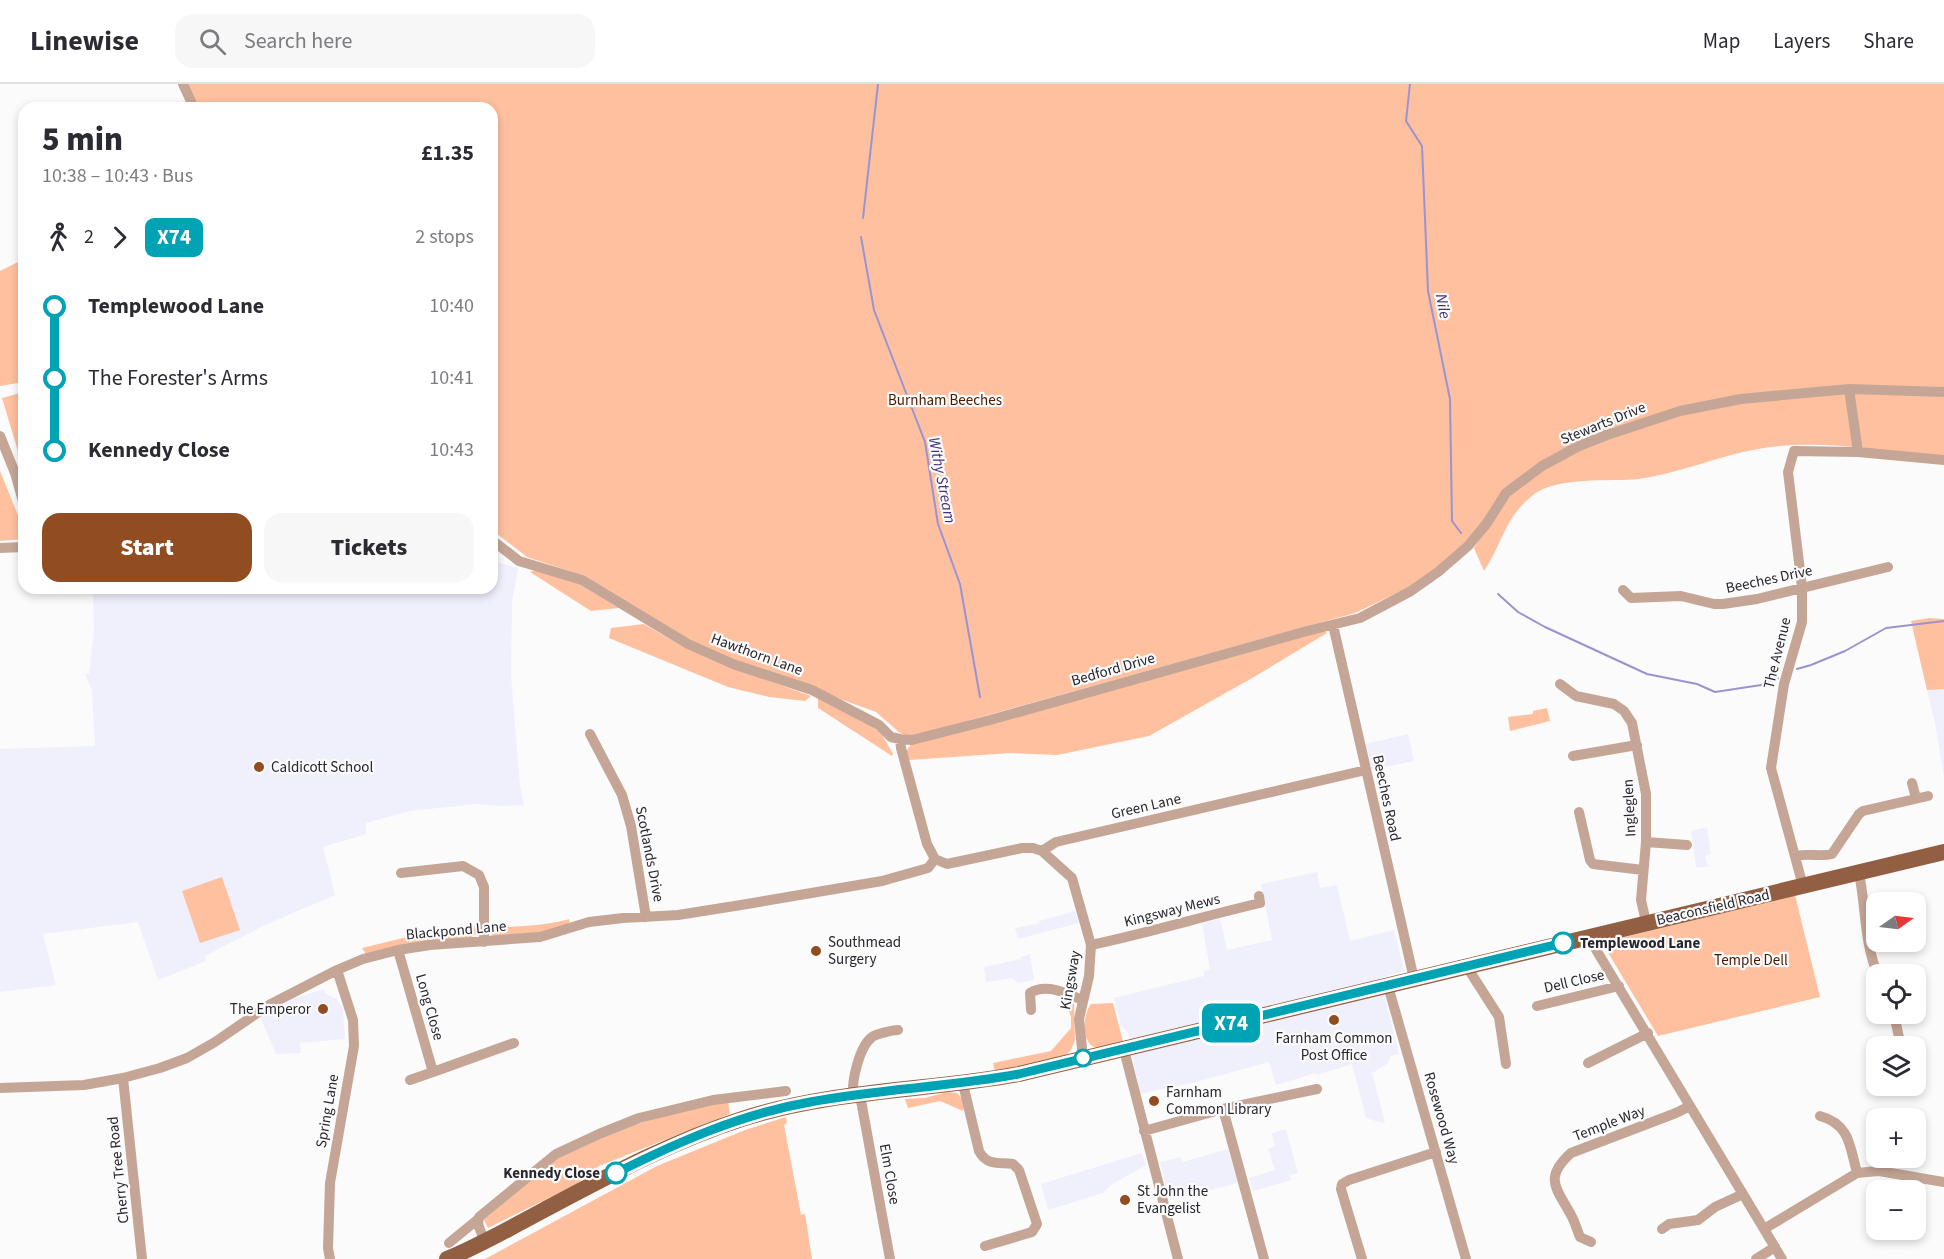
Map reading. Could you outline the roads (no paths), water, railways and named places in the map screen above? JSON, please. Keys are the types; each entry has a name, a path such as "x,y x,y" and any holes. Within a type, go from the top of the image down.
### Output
{"main road":[{"name":"Beaconsfield Road","path":"448,1251 485,1242 655,1153 743,1119 809,1102 963,1084 1019,1074 1944,852"}],"street":[{"path":"183,84 191,102"},
{"path":"1850,389 1858,452"},
{"name":"Stewarts Drive","path":"1332,625 1360,618 1411,591 1438,572 1468,546 1487,523 1506,493 1542,466 1579,446 1680,411 1741,399 1850,389 1944,392"},
{"path":"0,435 18,484"},
{"name":"The Avenue","path":"1803,886 1771,768 1784,684 1802,622 1802,587 1788,472 1794,451 1858,452 1944,460"},
{"path":"0,548 18,547"},
{"name":"Hawthorn Lane","path":"498,547 519,561 582,580 688,644 733,664 812,690 879,725 891,737 900,739"},
{"name":"Beeches Drive","path":"1623,590 1631,598 1681,596 1723,604 1757,599 1887,567"},
{"name":"Bedford Drive","path":"900,739 912,740 990,720 1332,625"},
{"name":"Beeches Road","path":"1332,625 1414,979"},
{"name":"Ingleglen","path":"1560,684 1576,696 1614,704 1624,711 1632,723 1646,794 1646,842 1641,900 1646,922"},
{"name":"Scotlands Drive","path":"590,734 622,795 631,826 646,917"},
{"path":"900,739 927,844 934,860"},
{"path":"1573,756 1637,745"},
{"name":"Green Lane","path":"934,860 947,864 1022,848 1042,851 1056,842 1366,770"},
{"path":"1796,856 1832,854 1863,811 1922,797 1912,783"},
{"path":"1578,812 1593,864 1643,870"},
{"path":"1646,842 1687,845"},
{"name":"Kingsway","path":"1042,851 1072,878 1091,945 1089,976 1079,1019 1083,1058"},
{"name":"Blackpond Lane","path":"0,1088 84,1085 160,1068 187,1058 269,1005 338,970 363,959 398,950 430,945 540,937 590,922 678,915 741,905 882,881 928,868 934,860"},
{"path":"401,873 463,866 479,875 484,888 484,942"},
{"path":"1859,873 1869,944 1875,964"},
{"name":"Kingsway Mews","path":"1091,945 1261,904"},
{"path":"1591,936 1596,948 1782,1259"},
{"name":"Long Close","path":"398,950 434,1072"},
{"path":"1467,967 1499,1017 1506,1064"},
{"name":"Spring Lane","path":"329,1254 330,1183 354,1046 353,1020 338,970"},
{"name":"Rosewood Way","path":"1388,986 1466,1259"},
{"name":"Dell Close","path":"1537,1006 1619,986"},
{"path":"1031,1010 1030,993 1034,991 1048,989 1065,992 1082,1000"},
{"path":"857,1095 853,1075 867,1043 873,1036 884,1034 889,1030 898,1030"},
{"path":"1588,1063 1648,1034"},
{"path":"410,1080 514,1042"},
{"path":"1124,1050 1178,1259"},
{"name":"Cherry Tree Road","path":"123,1078 142,1259"},
{"path":"963,1084 983,1160 991,1163 1013,1164 1019,1170 1036,1224 1032,1232 985,1246"},
{"path":"1144,1131 1223,1109 1317,1089"},
{"path":"448,1251 497,1201 568,1147 639,1118 713,1100 786,1091"},
{"name":"Elm Close","path":"857,1095 890,1259"},
{"path":"738,1097 743,1119"},
{"name":"Temple Way","path":"1582,1242 1571,1214 1557,1193 1555,1177 1564,1159 1570,1153 1690,1106"},
{"path":"1223,1109 1264,1259"},
{"path":"1820,1116 1835,1121 1842,1129 1848,1139 1857,1173"},
{"path":"1362,1259 1341,1189 1342,1184 1436,1152"},
{"path":"1764,1229 1857,1173 1879,1171 1944,1182"},
{"path":"1662,1229 1669,1224 1698,1220 1714,1207 1743,1194"},
{"path":"477,1220 485,1242"},
{"path":"1756,1259 1775,1247"}],"waterway":[{"name":"Withy Stream","path":"863,218 878,84"},
{"name":"Nile","path":"1410,84 1406,121 1422,146 1428,291 1450,399 1452,521 1461,533"},
{"name":"Withy Stream","path":"861,237 874,310 925,442 938,524 960,584 980,697"},
{"path":"1498,594 1518,612 1545,627 1647,674 1697,684 1715,692 1761,685 1778,678"},
{"path":"1797,669 1845,651 1886,628 1944,621"}],"place":[{"name":"Caldicott School","path":"259,767"},
{"name":"Templewood Lane","path":"1563,943"},
{"name":"Southmead Surgery","path":"816,951"},
{"name":"The Emperor","path":"323,1009"},
{"name":"Farnham Common Post Office","path":"1334,1020"},
{"name":"Farnham Common Library","path":"1154,1101"},
{"name":"Kennedy Close","path":"616,1173"},
{"name":"St John the Evangelist","path":"1125,1200"}],"park label":[{"name":"Burnham Beeches","path":"945,400"},
{"name":"Temple Dell","path":"1751,960"}]}
